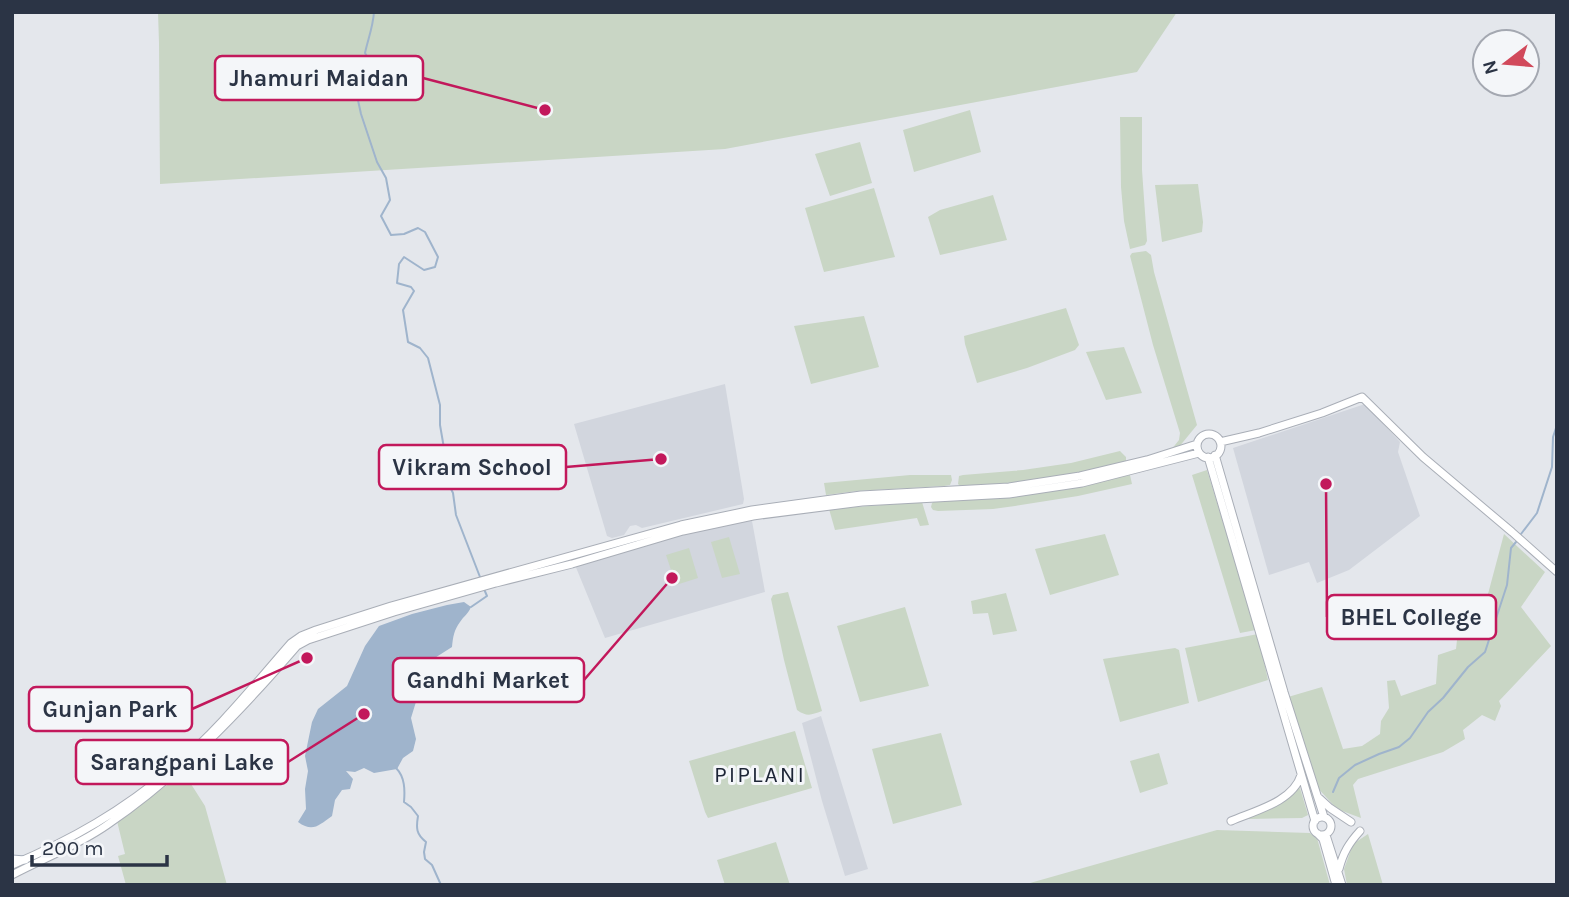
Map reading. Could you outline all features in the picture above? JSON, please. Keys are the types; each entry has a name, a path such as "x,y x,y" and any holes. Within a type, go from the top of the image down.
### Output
{"main road":[{"path":"1220,442 1259,433 1362,397 1423,457 1557,572"},
{"path":"1199,453 1197,444 1201,437 1208,434 1220,442 1220,449 1212,456"},
{"path":"12,875 41,862 166,781 218,732 302,642 495,580 681,525 751,510 861,495 1009,487 1080,476 1147,460 1197,444"},
{"path":"495,580 572,564 683,531 753,516 862,502 1009,494 1082,483 1199,453 1212,456"},
{"path":"1212,456 1281,693 1315,821 1314,829 1322,834 1342,885"},
{"path":"1281,693 1315,794 1324,817 1332,825 1331,830 1322,834"},
{"path":"1231,821 1285,796 1298,783 1301,774"},
{"path":"1315,794 1351,822"},
{"path":"1315,821 1324,817"},
{"path":"12,865 97,827"},
{"path":"1338,872 1343,853 1360,831"},
{"path":"1322,834 1336,885"},
{"path":"12,859 25,860"}],"shaded area":[{"path":"725,384 743,504 642,528 630,526 624,535 612,538 607,536 574,424"},
{"path":"1365,404 1400,442 1398,452 1420,516 1349,570 1317,583 1309,562 1269,575 1233,448"},
{"path":"752,521 765,592 605,638 575,565 655,541 736,522"},
{"path":"821,716 868,869 845,876 802,723"}],"green space":[{"path":"158,12 1177,12 1137,72 725,149 160,184"},
{"path":"970,110 981,152 914,172 903,130"},
{"path":"1120,117 1142,117 1142,170 1147,241 1145,245 1130,249 1121,187"},
{"path":"860,142 872,183 830,196 815,154"},
{"path":"1198,184 1202,232 1162,242 1155,185"},
{"path":"874,188 895,257 824,272 805,208"},
{"path":"993,195 1007,240 940,255 928,217 940,210"},
{"path":"1146,251 1151,255 1197,425 1179,447 1171,450 1179,440 1180,433 1130,256 1132,253"},
{"path":"1066,308 1079,345 1075,350 977,383 964,336"},
{"path":"864,316 879,367 811,384 794,326"},
{"path":"1124,347 1142,393 1106,400 1086,352"},
{"path":"1120,451 1126,457 1126,462 1085,472 1002,484 958,484 959,476 963,475 1071,463"},
{"path":"1207,470 1256,630 1240,633 1192,475"},
{"path":"910,475 951,475 952,480 950,485 944,486 826,495 824,483"},
{"path":"1130,475 1132,484 1078,496 993,509 938,511 931,507 936,500 1012,497"},
{"path":"922,502 929,525 920,526 917,518 835,530 829,509"},
{"path":"1105,534 1119,575 1050,595 1035,549"},
{"path":"1504,534 1545,572 1521,607 1551,646 1499,701 1501,706 1495,721 1482,715 1463,730 1465,739 1443,752 1358,779 1353,785 1361,818 1337,809 1315,785 1288,697 1322,687 1343,749 1362,746 1380,734 1381,721 1389,708 1387,681 1395,680 1401,696 1436,684 1438,655 1456,649 1458,631 1473,622 1488,594"},
{"path":"729,537 740,574 722,578 711,542"},
{"path":"689,548 698,578 676,585 666,555"},
{"path":"788,592 822,711 812,714 797,710 771,599 773,595"},
{"path":"1006,593 1017,631 993,635 988,613 973,614 971,601"},
{"path":"905,607 929,686 860,702 837,626"},
{"path":"1258,634 1268,680 1198,702 1185,648"},
{"path":"1175,648 1179,650 1189,703 1120,722 1103,659"},
{"path":"795,731 812,788 708,818 689,761"},
{"path":"941,733 962,805 893,824 872,749"},
{"path":"1159,753 1168,784 1140,793 1130,761"},
{"path":"184,773 205,806 227,885 126,885 118,856 125,854 117,821"},
{"path":"1300,788 1308,815 1302,818 1249,819 1249,816 1270,807"},
{"path":"1217,830 1310,833 1317,838 1330,885 1023,885"},
{"path":"1368,834 1383,885 1347,885 1344,869 1353,844"},
{"path":"776,842 790,885 725,885 717,860"}],"water":[{"path":"464,602 471,607 456,628 452,647 419,668 415,679 419,692 411,718 416,739 413,751 403,758 397,769 374,773 364,768 355,772 346,771 353,779 350,789 342,790 335,800 332,816 312,827 298,822 306,809 308,771 305,756 312,722 318,709 347,686 365,646 379,626 412,614"}],"waterway":[{"path":"374,12 365,53 372,65 354,82 361,114 377,162 386,178 390,200 381,216 391,235 404,234 418,228 425,232 438,257 435,267 424,270 404,257 399,264 397,283 411,287 414,291 403,310 408,342 420,348 428,358 440,405 445,454 444,475 453,493 456,515 480,577"},
{"path":"1521,534 1537,513 1552,467 1553,437 1557,425"},
{"path":"1333,792 1339,778 1355,765 1399,747 1410,738 1428,712 1485,652 1507,585 1511,548 1516,542"},
{"path":"471,607 487,596 484,589"},
{"path":"396,768 403,780 404,802 418,816 418,831 426,842 425,859 432,865 441,885"}],"place":[{"name":"Jhamuri Maidan","path":"545,110"},
{"name":"Vikram School","path":"661,459"},
{"name":"BHEL College","path":"1326,484"},
{"name":"Gandhi Market","path":"672,578"},
{"name":"Gunjan Park","path":"307,658"},
{"name":"Sarangpani Lake","path":"364,714"}],"district":[{"name":"PIPLANI","path":"760,774"}]}
